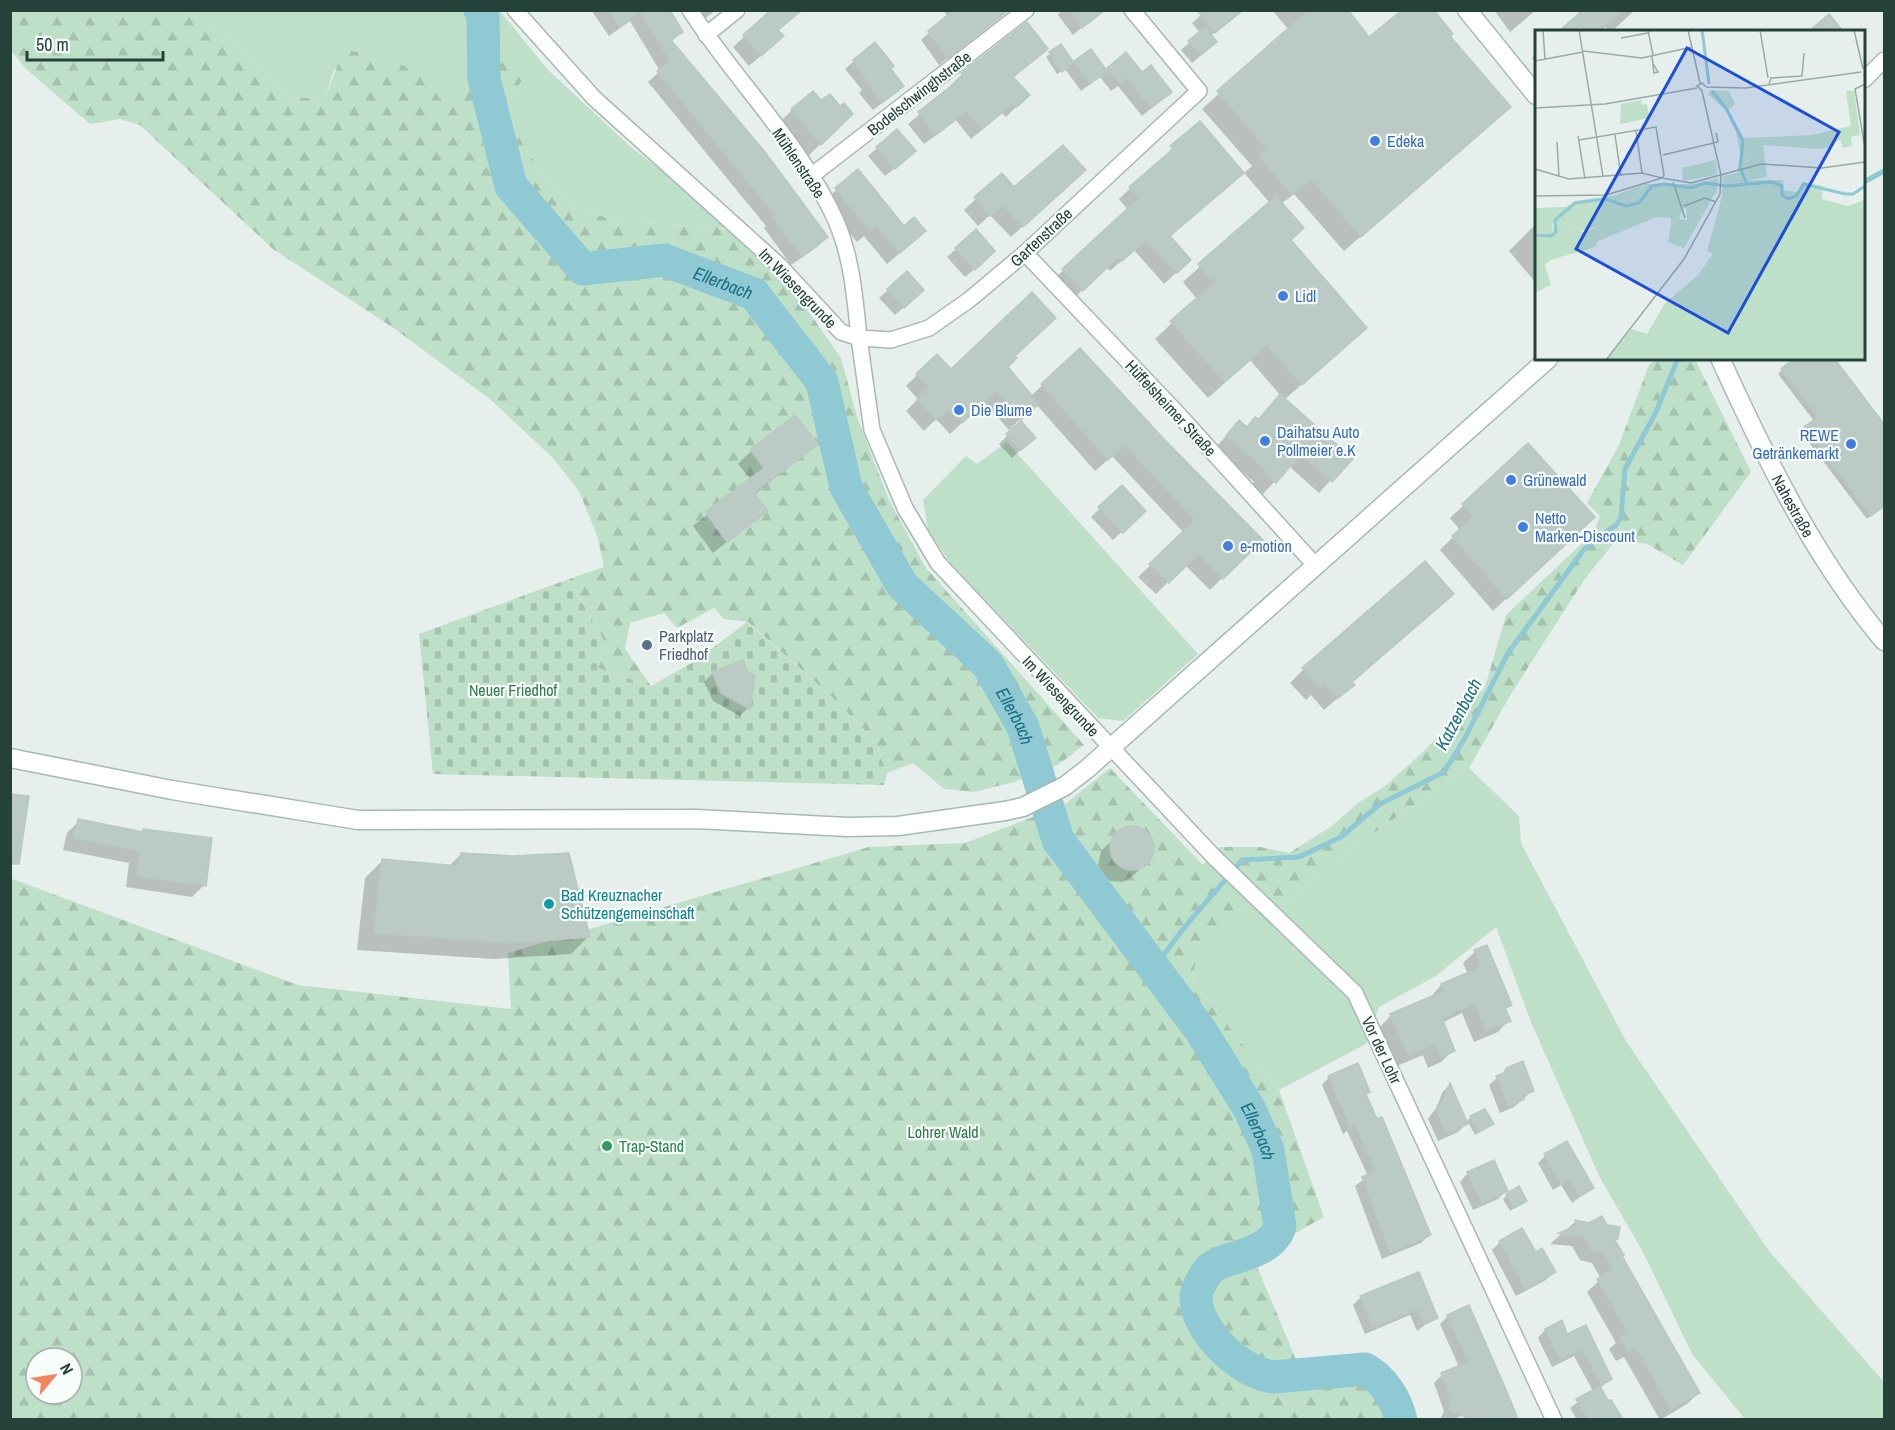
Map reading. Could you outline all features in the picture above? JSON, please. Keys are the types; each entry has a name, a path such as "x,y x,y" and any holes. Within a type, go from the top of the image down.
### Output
{"main road":[{"path":"1467,10 1535,94"},
{"path":"10,758 269,807 358,820 684,819 823,826 898,826 975,818 1023,807 1065,786 1111,749 1547,360"},
{"name":"Nahestraße","path":"1721,360 1786,494 1839,583 1884,641"}],"street":[{"name":"Im Wiesengrunde","path":"514,10 594,98 780,266 841,332 859,338 872,430 905,508 938,564 1111,749"},
{"name":"Mühlenstraße","path":"690,10 811,176 836,222 852,274 859,338"},
{"path":"706,35 737,10"},
{"name":"Bodelschwinghstraße","path":"811,176 1026,10"},
{"name":"Gartenstraße","path":"859,338 891,340 929,328 969,300 1025,253 1199,91 1132,10"},
{"path":"1865,78 1884,60"},
{"name":"Hüffelsheimer Straße","path":"1025,253 1158,392 1315,565"},
{"name":"Vor der Lohr","path":"1111,749 1254,898 1355,993 1554,1419"}],"green space":[{"path":"10,11 185,11 242,47 291,99 326,96 343,51 368,52 391,59 417,73 440,98 462,109 471,68 490,51 511,56 523,79 503,108 525,148 551,185 587,214 665,225 717,227 749,239 802,302 841,358 857,417 889,500 926,568 1084,745 1058,765 1014,782 974,792 944,789 913,763 887,773 875,741 834,699 748,622 724,619 714,608 677,628 664,613 630,623 625,649 651,686 597,668 605,643 569,579 604,567 598,538 579,491 552,457 491,400 392,327 273,249 140,125 120,119 90,124 25,68 11,50"},
{"path":"185,11 500,11 547,69 632,148 742,231 717,227 665,225 587,214 551,185 525,148 503,108 523,79 471,68 462,110 440,98 417,73 334,69 326,96 291,99 242,47"},
{"path":"1656,360 1695,360 1751,472 1683,565 1647,544 1616,540 1584,580 1511,694 1469,768 1357,844 1283,905 1220,847 1260,847 1289,853 1332,826 1358,803 1385,786 1422,753 1485,687 1506,615 1593,533 1600,516 1587,503 1619,445 1649,365"},
{"path":"1007,442 1198,654 1123,721 1098,718 951,564 928,530 923,500 966,456 977,464"},
{"name":"Neuer Friedhof","path":"569,579 605,643 597,668 651,686 695,661 747,622 834,699 875,741 887,773 884,785 433,774 419,634"},
{"name":"Lohrer Wald","path":"1110,768 1243,907 1201,936 1192,980 1279,1090 1324,1217 1253,1257 1302,1374 1386,1362 1410,1419 11,1419 10,878 298,985 511,1009 508,953 869,847 965,843 1064,805"},
{"path":"1469,768 1519,816 1521,843 1626,1041 1769,1251 1884,1382 1884,1419 1745,1419 1692,1354 1643,1252 1600,1178 1531,1022 1496,927 1436,976 1379,1007 1366,1044 1279,1090 1192,980 1201,935 1243,907 1202,866 1220,847 1283,905 1357,844"}],"building":[{"path":"608,10 670,10 683,32 671,40 765,152 828,237 802,257 772,217 775,215 657,71 670,61 640,12 620,27"},
{"path":"771,10 802,10 778,30 784,36 761,56 743,35"},
{"path":"954,10 1009,10 948,58 928,31"},
{"path":"1069,10 1105,10 1082,28"},
{"path":"1197,10 1243,10 1215,33"},
{"path":"1309,10 1348,10 1369,37 1402,10 1434,10 1453,34 1450,36 1511,107 1361,237 1311,179 1292,195 1259,156 1267,149 1217,91"},
{"path":"1583,10 1623,10 1600,30 1560,30"},
{"path":"1829,14 1842,30 1810,30"},
{"path":"1027,22 1048,49 1013,77 1030,95 1017,107 1014,103 982,129 967,111 936,135 918,112 964,76 961,73"},
{"path":"1205,27 1217,42 1201,55 1188,41"},
{"path":"875,42 894,66 891,69 904,86 882,103 853,60"},
{"path":"1061,44 1074,63 1062,72 1049,52"},
{"path":"1091,49 1107,71 1090,84 1074,61"},
{"path":"1126,52 1142,72 1151,65 1172,92 1151,108 1127,78 1121,84 1107,68"},
{"path":"813,91 821,100 830,94 840,106 844,103 853,114 821,145 791,109"},
{"path":"1200,121 1244,173 1170,236 1191,260 1177,273 1146,240 1122,261 1118,257 1083,291 1062,269 1139,198 1129,187 1173,149 1170,146"},
{"path":"897,129 916,151 895,169 876,147"},
{"path":"1063,145 1086,170 1023,227 1003,205 990,216 974,197 1002,173 1014,187"},
{"path":"858,169 904,226 914,217 926,231 900,253 876,226 870,231 835,188"},
{"name":"Lidl","path":"1276,196 1304,228 1291,240 1367,328 1302,385 1267,345 1225,382 1170,321 1214,283 1198,264"},
{"path":"976,229 995,251 975,270 955,248"},
{"path":"907,271 924,290 904,308 887,289"},
{"path":"1032,292 1056,318 1015,356 1017,358 1008,367 1039,404 1021,420 997,391 962,423 949,409 936,420 917,399 929,387 916,374 937,354 951,369"},
{"path":"1080,348 1163,438 1263,540 1223,579 1198,554 1169,583 1149,564 1195,520 1125,445 1108,460 1041,384"},
{"name":"REWE Getränkemarkt","path":"1792,360 1836,360 1884,424 1884,506 1871,516 1804,427 1818,417 1781,369"},
{"name":"Daihatsu Auto Pollmeier e.K","path":"1280,394 1353,459 1332,482 1301,454 1276,483 1263,472 1265,469 1226,436 1239,420 1247,427 1255,417 1259,419"},
{"path":"795,415 818,444 754,493 768,511 727,542 705,512 764,468 750,450"},
{"path":"1021,421 1036,438 1021,450 1006,434"},
{"name":"Netto Marken-Discount","path":"1528,443 1595,517 1507,599 1452,536 1473,517 1462,504"},
{"path":"1122,485 1146,511 1123,533 1098,507"},
{"path":"1425,561 1454,594 1352,682 1355,685 1338,698 1325,683 1319,688 1302,668"},
{"path":"743,660 748,672 755,676 750,709 721,693 712,672"},
{"path":"10,794 29,796 19,864 10,864"},
{"path":"78,819 143,832 143,829 212,838 206,886 137,876 140,851 74,838"},
{"path":"1132,826 1141,827 1148,832 1153,839 1153,857 1148,864 1141,869 1132,870 1123,869 1116,864 1111,857 1110,848 1111,839 1116,832 1123,827"},
{"path":"461,853 513,856 569,853 590,937 513,943 374,933 382,859 458,866"},
{"path":"1487,945 1512,1005 1505,1008 1511,1021 1486,1031 1474,1003 1442,1018 1455,1051 1440,1057 1435,1044 1408,1055 1390,1014 1444,991 1441,984 1481,967 1474,950"},
{"path":"1523,1061 1534,1091 1523,1095 1524,1099 1509,1106 1496,1076 1504,1073 1506,1068"},
{"path":"1358,1063 1370,1092 1366,1094 1377,1119 1382,1117 1431,1235 1390,1252 1362,1177 1376,1171 1355,1125 1351,1128 1328,1076"},
{"path":"1450,1083 1468,1124 1447,1134 1436,1110 1438,1104 1443,1102"},
{"path":"1485,1109 1494,1124 1479,1132 1470,1116"},
{"path":"1567,1141 1594,1188 1579,1197 1569,1179 1561,1184 1544,1154"},
{"path":"1494,1160 1508,1191 1482,1203 1467,1172"},
{"path":"1519,1186 1527,1201 1514,1208 1506,1194"},
{"path":"1602,1216 1607,1225 1620,1227 1618,1239 1614,1239 1624,1255 1622,1256 1700,1393 1671,1409 1636,1347 1628,1351 1620,1337 1627,1332 1597,1279 1613,1270 1604,1252 1591,1250 1583,1236 1559,1233 1577,1225 1575,1220 1589,1223"},
{"path":"1522,1228 1536,1252 1542,1248 1556,1272 1525,1289 1499,1241"},
{"path":"1419,1272 1438,1318 1425,1324 1418,1309 1373,1327 1360,1296"},
{"path":"1469,1305 1518,1419 1470,1419 1448,1410 1451,1402 1441,1373 1468,1362 1447,1315"},
{"path":"1562,1320 1567,1334 1586,1325 1612,1379 1602,1385 1582,1350 1560,1360 1545,1329"},
{"path":"1600,1386 1623,1419 1588,1419 1576,1399"}],"waterway":[{"name":"Ellerbach","path":"480,10 483,15 484,79 511,186 583,269 664,260 754,294 822,382 846,487 902,585 988,665 1023,727 1058,840 1201,1031 1250,1110 1268,1150 1280,1226 1275,1236 1266,1244 1214,1266 1208,1271 1196,1296 1203,1323 1212,1336 1235,1359 1261,1374 1274,1377 1365,1369 1372,1373 1388,1391 1401,1420"},
{"name":"Katzenbach","path":"1865,181 1884,171"},
{"name":"Katzenbach","path":"1154,970 1185,927 1242,860 1299,857 1341,837 1380,804 1444,772 1465,738 1508,653 1585,548 1616,525 1621,517 1625,469 1656,412 1677,360"}],"place":[{"name":"Edeka","path":"1375,141"},
{"name":"Lidl","path":"1283,296"},
{"name":"Die Blume","path":"959,410"},
{"name":"Daihatsu Auto Pollmeier e.K","path":"1265,441"},
{"name":"REWE Getränkemarkt","path":"1851,444"},
{"name":"Grünewald","path":"1511,480"},
{"name":"Netto Marken-Discount","path":"1523,527"},
{"name":"e-motion","path":"1228,546"},
{"name":"Parkplatz Friedhof","path":"647,645"},
{"name":"Bad Kreuznacher Schützengemeinschaft","path":"549,904"},
{"name":"Trap-Stand","path":"607,1146"}]}
